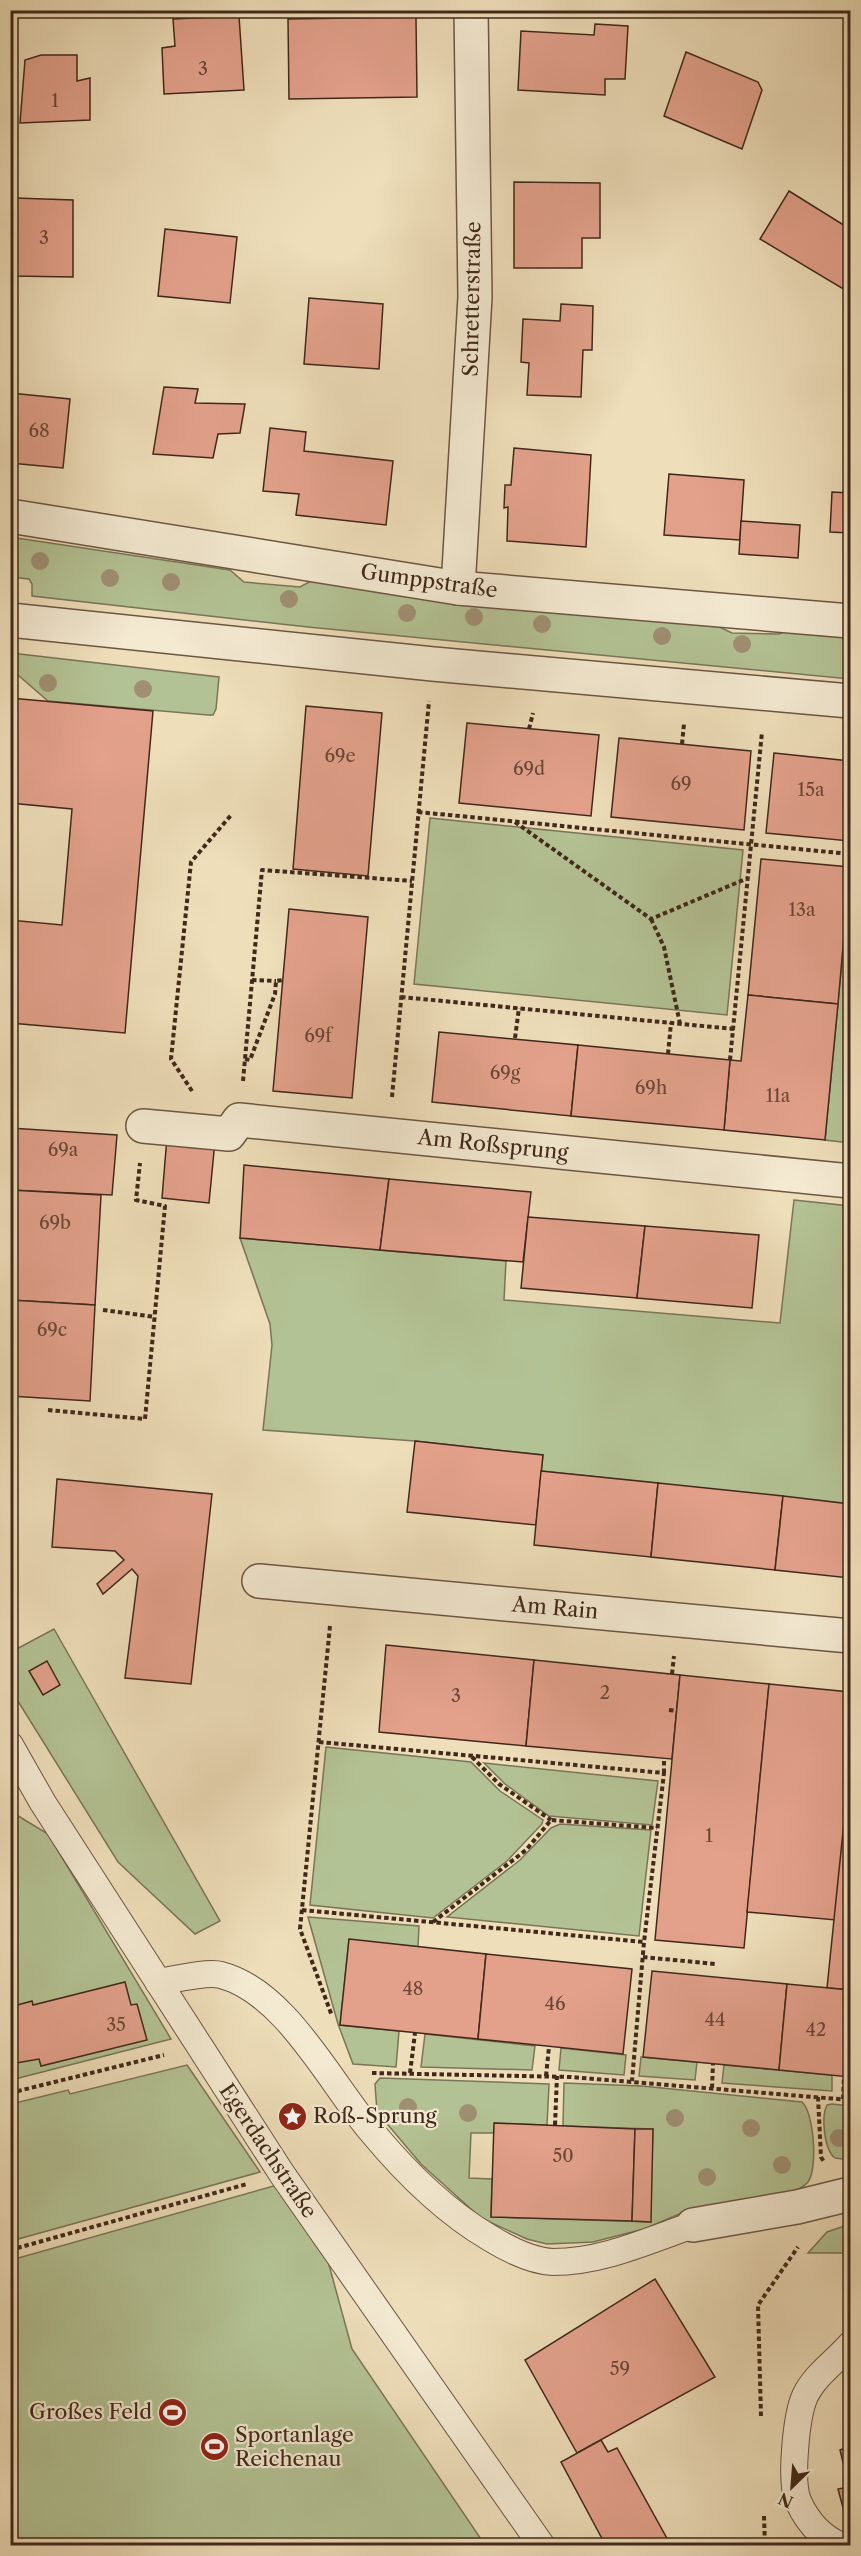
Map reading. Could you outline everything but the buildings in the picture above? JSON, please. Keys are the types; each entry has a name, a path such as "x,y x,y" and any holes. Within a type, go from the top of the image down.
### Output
{"street":[{"name":"Schretterstraße","path":"458,588 475,297 471,10"},
{"name":"Gumppstraße","path":"10,516 458,588 850,621"},
{"path":"10,620 433,664 850,701"},
{"path":"143,1126 229,1134 239,1120"},
{"name":"Am Roßsprung","path":"239,1120 850,1181"},
{"name":"Am Rain","path":"259,1581 850,1636"},
{"path":"693,2225 797,2207 845,2195"}],"lane":[{"name":"Egerdachstraße","path":"10,1745 43,1803 282,2174 542,2546"},
{"path":"10,1785 43,1803"},
{"path":"158,1982 218,1974 259,1993 287,2021 372,2133 432,2196 471,2227 511,2250 550,2262 590,2260 693,2225"},
{"path":"842,2546 830,2541 810,2521 797,2499 797,2426 805,2397 818,2376 850,2345"}],"path":[{"path":"389,1134 433,664"},
{"path":"682,744 684,715"},
{"path":"730,1060 763,723"},
{"path":"418,812 850,854"},
{"path":"192,1130 193,1094 171,1059 191,862 232,814"},
{"path":"515,822 651,919 664,947 680,1024"},
{"path":"239,1120 262,870 412,881"},
{"path":"651,919 748,877"},
{"path":"252,980 283,981"},
{"path":"245,1059 250,1060 275,994 276,981"},
{"path":"401,997 734,1029"},
{"path":"515,1038 519,1008"},
{"path":"668,1054 671,1023"},
{"path":"48,1410 145,1419 165,1206 136,1200 143,1126"},
{"path":"104,1310 155,1317"},
{"path":"333,2019 300,1929 334,1588"},
{"path":"669,1710 677,1711"},
{"path":"319,1742 664,1773"},
{"path":"472,1756 499,1784 550,1820 657,1828"},
{"path":"632,2081 644,1942 664,1759"},
{"path":"433,1923 526,1850 550,1820"},
{"path":"302,1910 644,1942"},
{"path":"643,1957 715,1964"},
{"path":"410,2073 415,2033"},
{"path":"10,2093 199,2046"},
{"path":"546,2076 549,2047"},
{"path":"712,2088 713,2064"},
{"path":"343,2095 354,2073 410,2073 557,2076 850,2100"},
{"path":"555,2125 557,2076"},
{"path":"843,2099 844,2076"},
{"path":"819,2097 821,2157 845,2195"},
{"path":"10,2250 282,2174"},
{"path":"762,2420 758,2305 803,2240"},
{"path":"764,2511 765,2546"}],"green space":[{"path":"10,537 230,570 244,582 300,587 313,580 709,622 732,633 779,634 791,629 850,633 850,679 308,627 32,596 32,584 29,579 11,577"},
{"path":"11,653 219,677 216,709 213,715 208,715 48,701 11,669"},
{"path":"430,818 743,850 727,1015 414,984"},
{"path":"850,876 850,1143 825,1140"},
{"path":"794,1200 850,1206 850,1504 541,1471 543,1455 415,1441 263,1430 272,1345 270,1324 240,1238 506,1261 504,1300 780,1323"},
{"path":"54,1629 220,1921 195,1934 118,1862 11,1690 11,1652"},
{"path":"326,1747 471,1762 500,1791 543,1820 542,1824 507,1861 433,1918 310,1905"},
{"path":"484,1763 658,1781 652,1825 549,1816 505,1784"},
{"path":"10,1811 48,1834 171,2039 11,2080"},
{"path":"560,1824 651,1830 639,1936 447,1917 520,1860 551,1828"},
{"path":"308,1917 419,1926 418,1947 349,1940 340,2025 399,2031 396,2067 353,2064 338,2024"},
{"path":"425,2034 535,2046 532,2070 421,2067"},
{"path":"561,2048 626,2055 624,2075 559,2070"},
{"path":"641,2057 697,2062 695,2080 639,2076"},
{"path":"187,2065 260,2172 11,2241 11,2104 68,2090 70,2094"},
{"path":"724,2065 832,2075 832,2091 722,2083"},
{"path":"380,2078 549,2084 547,2125 495,2123 494,2133 471,2133 469,2178 492,2179 491,2217 650,2222 653,2129 563,2126 564,2083 642,2086 802,2102 812,2128 814,2154 811,2175 804,2186 788,2194 684,2212 644,2229 593,2242 547,2244 527,2239 481,2218 421,2164 377,2112 375,2084"},
{"path":"827,2105 850,2106 850,2160 835,2158 828,2148 824,2117"},
{"name":"Großes Feld","path":"277,2185 326,2254 352,2349 485,2545 11,2546 11,2260"},
{"path":"850,2224 850,2253 808,2253 827,2232"}],"place":[{"name":"Roß-Sprung","path":"292,2116"},
{"name":"Großes Feld","path":"173,2412"},
{"name":"Sportanlage Reichenau","path":"214,2447"}]}
